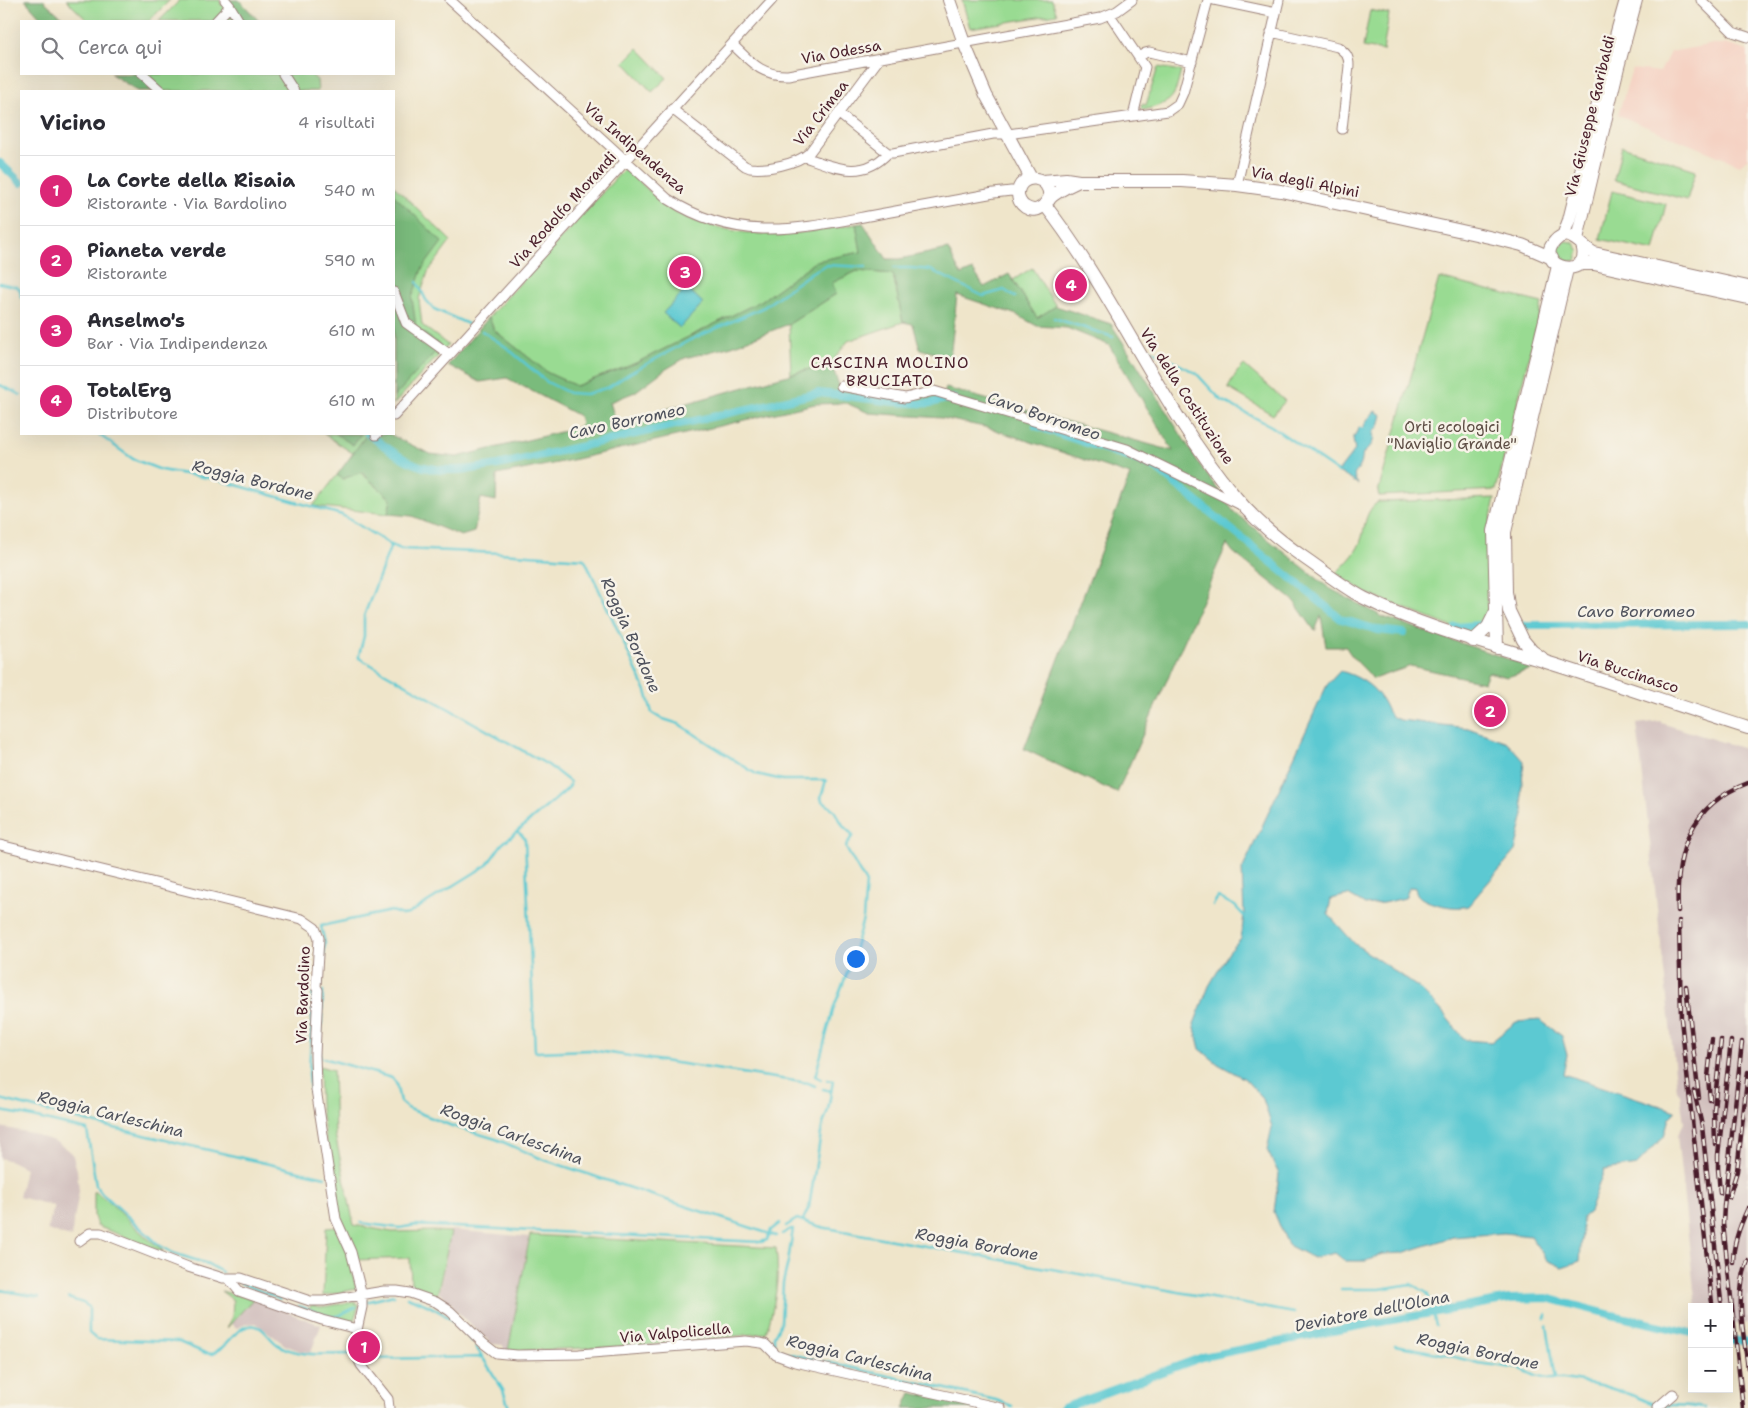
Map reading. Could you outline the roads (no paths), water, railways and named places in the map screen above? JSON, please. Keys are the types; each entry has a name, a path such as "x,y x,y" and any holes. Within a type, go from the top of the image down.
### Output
{"street":[{"name":"Via Indipendenza","path":"450,0 668,198 683,208 709,219 752,229 793,229 994,193 1018,192"},
{"name":"Via Rodolfo Morandi","path":"395,415 772,0"},
{"path":"950,0 964,43 986,96 1030,178"},
{"path":"1132,0 1110,15 1146,67 1133,116"},
{"path":"804,157 840,170 850,170 873,165 888,153 993,134 1008,134 1168,111 1178,104 1183,93 1208,0"},
{"path":"1214,0 1276,13"},
{"path":"1237,185 1279,0"},
{"name":"Via Giuseppe Garibaldi","path":"1558,239 1569,220 1626,0"},
{"name":"Via Giuseppe Garibaldi","path":"1579,242 1618,67 1636,0"},
{"path":"1701,0 1725,26 1733,32 1748,37"},
{"path":"217,20 227,3 238,20"},
{"name":"Via Odessa","path":"732,44 764,71 779,75 879,59 1110,15"},
{"path":"1271,32 1338,47 1346,52 1349,66 1342,129"},
{"path":"1140,57 1149,52 1192,62"},
{"name":"Via Crimea","path":"672,109 745,166 750,168 791,163 804,157 839,114 879,59"},
{"path":"143,75 160,90"},
{"path":"284,75 293,90"},
{"path":"839,114 888,153"},
{"path":"1047,202 1049,189 1039,179 1030,178 1022,184 1018,192 1020,202 1024,207 1036,210 1047,202 1067,186 1079,181"},
{"name":"Via degli Alpini","path":"1043,182 1066,180 1182,181 1237,185 1281,191 1522,245 1540,245 1558,239"},
{"name":"Via della Costituzione","path":"1047,202 1177,416 1223,482 1244,507 1288,547 1362,597 1400,615 1501,649"},
{"path":"1563,265 1550,250 1558,239 1570,236 1590,252 1599,255 1747,287"},
{"path":"1563,265 1506,525 1507,602 1514,637 1512,643 1501,649 1496,611 1494,544 1497,517 1563,265 1583,254 1579,242"},
{"name":"Via degli Alpini","path":"1522,245 1563,265 1594,264 1747,287"},
{"path":"395,295 406,323 450,354"},
{"path":"841,386 905,398 934,390 1128,449 1244,507"},
{"path":"1473,641 1488,627 1496,611"},
{"path":"1512,620 1523,640 1532,651 1548,662"},
{"name":"Via Buccinasco","path":"1501,649 1548,662 1748,728"},
{"name":"Via Bardolino","path":"0,845 302,920 315,928 320,941 316,987 318,990 315,1055 316,1089 336,1219 351,1252 362,1295 362,1307 355,1340 356,1354 361,1365 388,1399 389,1408"},
{"path":"79,1241 90,1233 101,1233 188,1267 228,1278 241,1278 310,1301 324,1301 362,1295"},
{"path":"228,1278 240,1291 322,1320 357,1328"},
{"name":"Via Valpolicella","path":"362,1295 397,1291 410,1293 436,1302 450,1311 483,1343 498,1354 579,1354 746,1341 756,1342 765,1344 776,1355 795,1362 1001,1408"},
{"path":"1657,1408 1673,1394"}],"water":[{"path":"687,288 703,303 680,328 663,313"},
{"path":"1375,411 1382,415 1379,426 1373,433 1373,442 1363,454 1359,468 1354,475 1358,484 1338,472 1355,450 1353,439 1359,427 1363,428"},
{"path":"1340,671 1352,675 1369,685 1379,695 1390,714 1395,718 1468,728 1507,742 1524,761 1521,793 1524,814 1515,851 1468,906 1449,907 1427,901 1418,895 1415,887 1409,888 1405,898 1383,903 1365,905 1348,895 1331,899 1328,914 1355,944 1419,988 1440,1009 1465,1040 1491,1042 1516,1022 1540,1020 1562,1036 1567,1055 1563,1074 1676,1111 1669,1118 1664,1136 1637,1165 1604,1170 1589,1212 1583,1217 1580,1261 1562,1267 1547,1260 1530,1236 1504,1233 1453,1237 1402,1253 1383,1254 1366,1261 1345,1261 1335,1253 1313,1258 1288,1245 1274,1212 1279,1174 1267,1150 1272,1127 1263,1099 1245,1079 1218,1064 1200,1049 1194,1024 1209,986 1229,952 1241,939 1244,914 1242,870 1327,685"}],"waterway":[{"name":"Cavo Borromeo","path":"0,163 20,182"},
{"path":"482,331 506,347 547,382 569,393 586,394 609,387 630,373 690,340 764,307 812,272 826,265 866,267"},
{"path":"894,268 931,270 983,296 1004,290 1015,297"},
{"path":"417,282 426,300 434,309 468,324"},
{"path":"0,283 17,287 20,290"},
{"path":"1054,318 1113,337"},
{"path":"1149,349 1196,373 1221,400 1271,426 1338,472"},
{"name":"Roggia Bordone","path":"0,385 20,395"},
{"name":"Cavo Borromeo","path":"369,435 395,453 417,465 433,469 461,470 498,465 818,393 912,403 929,403 954,399"},
{"name":"Cavo Borromeo","path":"1036,426 1146,463 1157,469 1341,619 1378,630 1404,633"},
{"name":"Roggia Bordone","path":"99,435 133,459 161,470 215,479 342,515 391,545 401,549 584,559 646,691 652,713 660,718 679,724 756,774 783,780 826,780 821,798 822,801 834,810 844,827 853,835 846,848 866,883 863,919 849,968 834,1007 815,1076 821,1079"},
{"path":"321,985 325,943 321,926 391,911 403,915 408,914 487,865 502,844 570,786 570,782 548,765 359,658 364,636 364,616 391,545"},
{"name":"Cavo Borromeo","path":"1524,625 1748,624"},
{"name":"Cavo Borromeo","path":"1456,627 1480,625"},
{"path":"518,832 525,840 535,1051 590,1050 808,1083 815,1086"},
{"path":"1213,905 1218,897 1235,906 1244,916"},
{"name":"Roggia Carleschina","path":"323,991 320,1057 392,1078 396,1083 400,1102 407,1108 452,1126 496,1139 542,1159 776,1236"},
{"name":"Roggia Carleschina","path":"313,992 309,1074 311,1099 319,1134"},
{"name":"Roggia Bordone","path":"803,1220 809,1207 822,1127 828,1110 833,1081 827,1080"},
{"path":"823,1089 831,1091"},
{"name":"Roggia Carleschina","path":"0,1099 101,1125 325,1177"},
{"path":"0,1111 87,1130 96,1185 102,1193 159,1245 173,1253 208,1264 222,1272"},
{"name":"Roggia Bordone","path":"786,1226 797,1219 821,1227 1294,1313"},
{"path":"361,1223 400,1228 415,1225 761,1242 767,1240 771,1230 780,1223"},
{"name":"Roggia Carleschina","path":"782,1234 793,1229 783,1283 781,1323 774,1336 774,1347 786,1353 996,1400 1012,1406"},
{"path":"241,1283 280,1299"},
{"name":"Roggia Bordone","path":"1341,1289 1380,1289 1411,1284 1427,1293 1436,1326"},
{"path":"0,1290 39,1297"},
{"path":"366,1302 394,1295"},
{"path":"407,1297 426,1304 443,1314 459,1326 472,1342"},
{"path":"68,1298 89,1307 89,1333 96,1339 179,1342 205,1353 213,1354 239,1331 245,1327 254,1326 262,1329 276,1344 288,1350 314,1354 349,1354"},
{"name":"Deviatore dell'Olona","path":"1063,1408 1203,1357 1509,1299 1547,1298 1688,1332"},
{"path":"299,1306 331,1317 338,1316 356,1307"},
{"name":"Roggia Bordone","path":"1547,1326 1556,1379"},
{"name":"Deviatore dell'Olona","path":"1733,1341 1748,1341"},
{"name":"Roggia Bordone","path":"1395,1345 1478,1363 1521,1369 1548,1379 1564,1379 1600,1385 1656,1405"},
{"path":"476,1347 503,1390 509,1408"},
{"path":"370,1359 483,1357"},
{"name":"Roggia Bordone","path":"1665,1406 1679,1405 1705,1408"}],"railway":[{"path":"1678,911 1679,870 1683,851 1690,834 1699,818 1712,804 1728,792 1748,783"},
{"path":"1679,921 1681,1019 1712,1303"},
{"path":"1686,986 1699,1098"},
{"path":"1710,1100 1708,1077 1712,1039"},
{"path":"1715,1144 1714,1110 1721,1040"},
{"path":"1720,1193 1718,1155 1731,1041"},
{"path":"1742,1042 1723,1224 1743,1408"},
{"path":"1729,1197 1737,1171 1748,1072"},
{"path":"1694,1091 1702,1126 1721,1301"},
{"path":"1733,1262 1734,1248 1748,1208"},
{"path":"1748,1261 1744,1273 1741,1300 1748,1368"}],"place":[{"name":"Anselmo's","path":"685,272"},
{"name":"TotalErg","path":"1071,285"},
{"name":"Pianeta verde","path":"1490,711"},
{"name":"La Corte della Risaia","path":"364,1347"}],"district":[{"name":"CASCINA MOLINO BRUCIATO","path":"890,371"}],"park label":[{"name":"Orti ecologici \"Naviglio Grande\"","path":"1452,436"}]}
